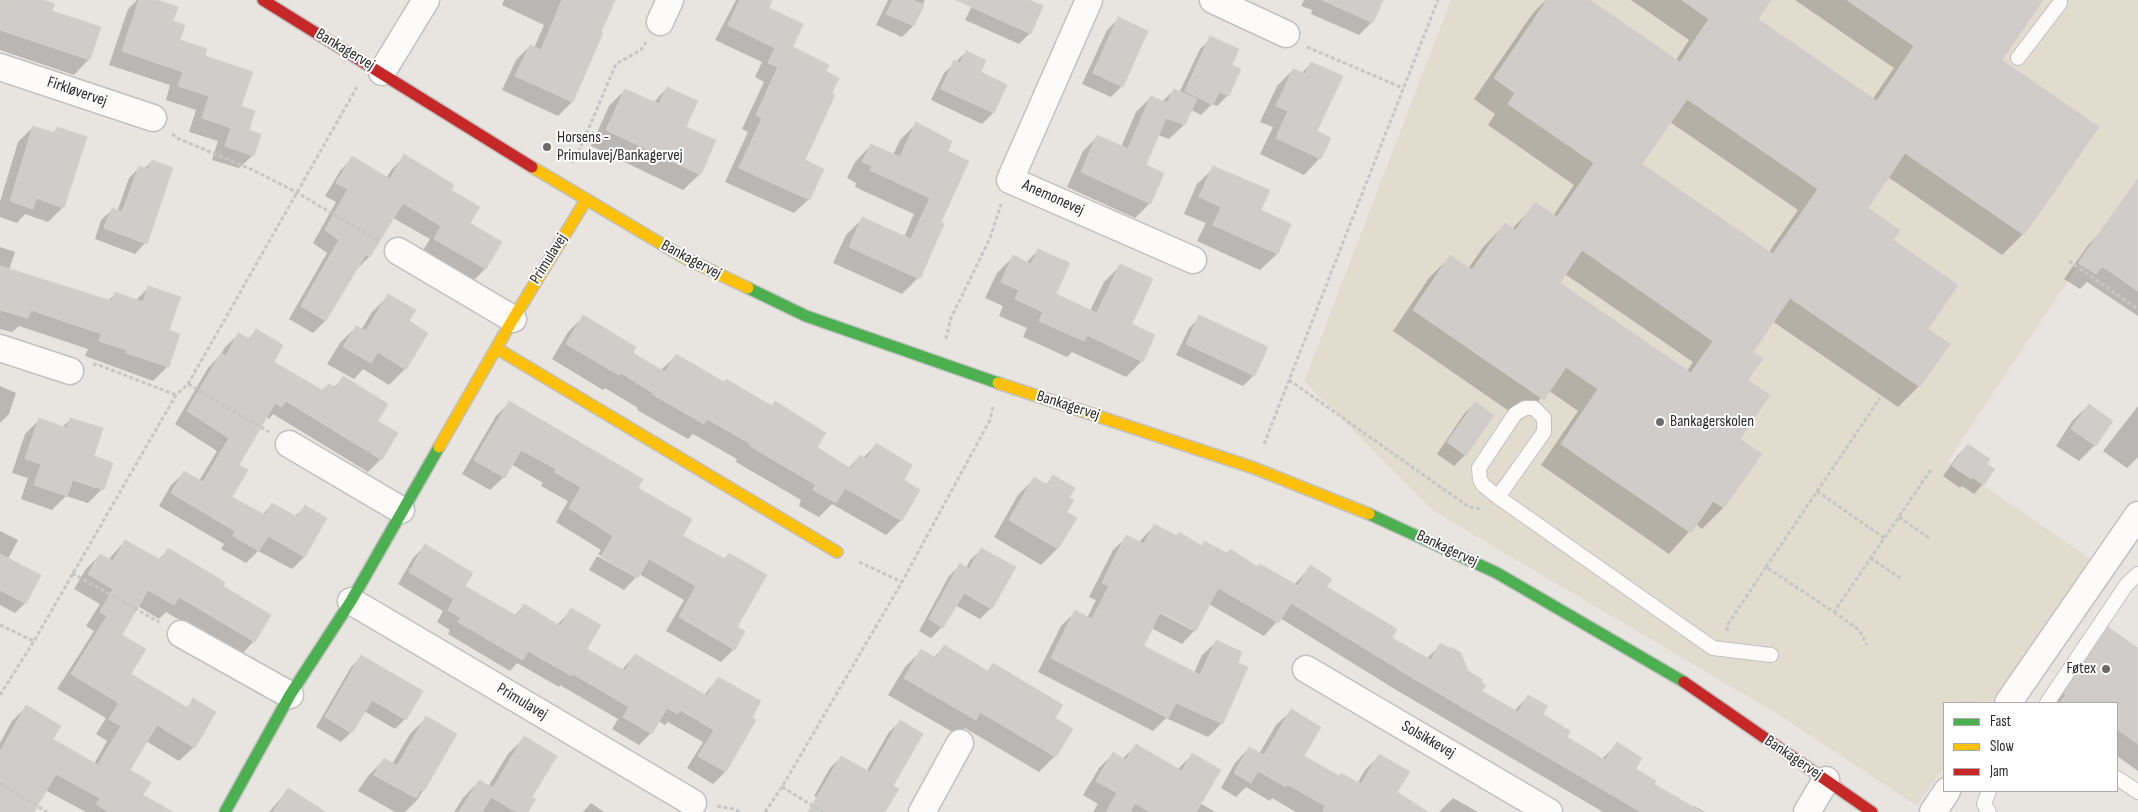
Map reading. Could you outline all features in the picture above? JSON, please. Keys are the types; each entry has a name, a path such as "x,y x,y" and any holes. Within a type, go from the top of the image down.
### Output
{"street":[{"name":"Bankagervej","path":"263,0 586,200 685,258 806,316 941,364 1254,468 1375,516 1497,573 1685,683 1872,812"},
{"path":"376,69 426,0"},
{"name":"Anemonevej","path":"1089,0 1010,180 1193,260"},
{"path":"1212,0 1286,34"},
{"name":"Firkløvervej","path":"0,67 153,118"},
{"name":"Primulavej","path":"225,812 290,695 351,601 401,510 512,319 586,200"},
{"path":"398,251 512,319"},
{"path":"0,348 70,371"},
{"path":"496,348 837,552"},
{"path":"289,444 401,510"},
{"path":"2009,702 2138,516"},
{"name":"Primulavej","path":"351,601 693,803"},
{"path":"181,634 290,695"},
{"name":"Solsikkevej","path":"1306,668 1549,812"},
{"path":"922,812 960,743"},
{"path":"1807,812 1826,780"},
{"path":"1933,812 1946,792"}],"lane":[{"path":"2018,58 2060,3"},
{"path":"1498,497 1544,432 1544,418 1534,408 1525,408 1515,414 1479,468 1480,479 1483,485 1498,497 1713,648 1771,655"},
{"path":"2048,702 2127,584 2138,574"},
{"path":"2118,779 2138,792"},
{"path":"1989,792 1984,804 1989,812"}],"path":[{"path":"1254,468 1438,0"},
{"path":"559,182 577,156 616,64 641,50 665,11"},
{"path":"1286,34 1302,44 1403,88"},
{"path":"0,695 34,641 176,395 188,384 296,192 376,69"},
{"path":"153,118 177,138 255,170 398,251"},
{"path":"941,364 951,318 990,238 1010,180"},
{"path":"2069,261 2138,309"},
{"path":"70,371 96,364 176,395"},
{"path":"765,812 782,787 902,582 990,420 997,382"},
{"path":"188,384 289,444"},
{"path":"1724,649 1728,624 1880,398"},
{"path":"1834,612 1932,468"},
{"path":"1817,491 1884,538"},
{"path":"1899,516 1929,538"},
{"path":"837,552 902,582"},
{"path":"1870,558 1902,579"},
{"path":"1766,567 1859,630 1867,645"},
{"path":"72,573 181,634"},
{"path":"0,625 34,641"},
{"path":"0,783 47,812"},
{"path":"782,787 823,812"}],"shaded area":[{"name":"Bankagerskolen","path":"1451,0 2138,0 2138,176 1948,461 2092,560 1991,702 1943,702 1943,769 1917,806 1779,715 1435,512 1304,381"}],"building":[{"path":"0,0 43,0 55,4 52,11 101,27 90,60 0,30"},
{"path":"139,0 157,0 178,7 173,21 185,25 180,40 207,49 205,56 253,72 241,106 255,111 249,130 261,134 254,156 225,146 231,128 202,118 209,96 178,86 183,72 122,51"},
{"path":"562,0 615,0 573,102 515,76 530,45 541,50"},
{"path":"740,0 772,0 769,8 803,24 793,47 829,65 826,71 839,78 832,93 835,95 805,160 824,169 810,200 739,168 762,118 756,115 778,67 768,63 775,48 728,25"},
{"path":"893,0 912,0 924,5 914,26 886,14"},
{"path":"956,0 1030,0 1043,6 1031,34"},
{"path":"1322,0 1383,0 1373,23"},
{"path":"1547,0 1590,0 1680,62 1709,19 1682,0 1771,0 1758,19 1877,101 1914,46 1847,0 2043,0 2002,60 2099,127 2024,235 1905,153 1868,208 1900,230 1893,240 1958,285 1928,329 1950,344 1920,387 1790,298 1753,352 1763,359 1748,380 1770,395 1740,439 1762,454 1724,508 1713,501 1691,533 1561,444 1598,389 1566,367 1544,400 1413,310 1450,255 1472,270 1505,223 1516,230 1535,202 1557,217 1594,163 1508,104 1515,93 1494,78","holes":["1687,99 1818,189 1773,254 1642,164","1582,250 1713,341 1691,373 1560,283"]},
{"path":"1118,17 1148,31 1123,87 1093,73"},
{"path":"1210,36 1239,49 1232,65 1241,69 1229,96 1219,92 1213,105 1185,91"},
{"path":"966,51 986,60 981,72 1007,85 994,113 941,89 954,60 960,63"},
{"path":"1311,62 1343,76 1317,131 1331,138 1321,159 1276,138 1288,111 1276,106 1293,69 1305,74"},
{"path":"667,87 698,101 686,127 716,140 701,175 606,130 625,89 659,104"},
{"path":"1174,89 1197,99 1185,125 1166,118 1146,165 1164,173 1151,204 1081,172 1097,135 1128,149 1151,96 1167,103"},
{"path":"916,122 952,141 948,151 969,161 941,222 944,224 920,279 849,247 862,217 911,239 930,198 870,170 872,166 862,162 871,144 900,157"},
{"path":"33,126 55,133 57,127 87,137 64,208 36,198 33,209 10,201"},
{"path":"404,154 454,185 451,190 480,207 470,223 502,242 486,269 434,239 441,226 403,203 370,257 366,254 326,321 301,306 339,240 325,230 348,189 336,183 352,156 390,179"},
{"path":"152,160 173,168 147,244 104,228 112,208 122,212 139,166 148,169"},
{"path":"1213,166 1270,190 1261,210 1291,224 1278,254 1213,225 1221,207 1199,197"},
{"path":"2138,178 2138,291 2102,266 2096,274 2078,263"},
{"path":"1038,249 1070,263 1056,294 1097,313 1120,264 1153,279 1132,324 1155,335 1143,362 1087,335 1084,341 1039,321 1043,312 1015,299 1019,290 1001,282 1013,255 1031,264"},
{"path":"0,266 112,301 115,292 143,302 148,286 181,297 169,330 180,334 169,367 126,353 127,350 99,341 102,334 31,310 28,318 0,310"},
{"path":"388,294 416,310 409,321 428,333 406,370 378,352 371,363 343,347 356,326 366,331"},
{"path":"583,315 636,347 633,353 665,372 676,354 724,382 726,379 772,406 775,401 826,433 817,447 851,469 860,455 867,459 876,443 912,465 904,480 920,490 902,521 845,488 836,503 813,490 816,485 750,446 751,444 707,419 704,424 652,394 621,373 619,375 566,344"},
{"path":"1199,315 1268,347 1255,376 1186,344"},
{"path":"256,329 283,345 274,362 322,390 329,384 336,388 343,376 388,404 378,421 398,433 382,460 286,401 282,407 275,403 239,465 248,470 232,497 265,515 272,503 297,517 305,505 327,518 305,557 268,536 259,551 233,536 235,531 171,493 184,471 203,482 229,438 187,411 221,353 226,356 238,333 250,339"},
{"path":"509,401 643,479 638,488 692,519 683,536 725,559 729,553 767,575 737,627 745,631 735,650 679,617 696,586 649,559 638,578 601,557 613,536 569,508 581,487 554,472 556,469 521,450 505,478 474,460"},
{"path":"1475,402 1494,415 1466,456 1447,442"},
{"path":"2089,404 2113,421 2096,446 2071,429"},
{"path":"39,418 67,428 70,418 103,428 94,456 113,463 104,490 73,479 67,496 34,485 41,464 25,459"},
{"path":"1968,444 1990,459 1987,464 1995,469 1984,485 1952,466"},
{"path":"1053,475 1075,488 1069,498 1074,500 1067,512 1077,518 1058,549 1009,520 1034,477 1047,485"},
{"path":"1154,524 1177,536 1179,532 1202,546 1204,541 1227,553 1230,549 1258,567 1260,564 1298,586 1310,565 1332,579 1327,587 1397,629 1392,638 1431,660 1440,643 1449,648 1451,647 1461,653 1468,671 1483,680 1481,682 1486,685 1482,691 1518,712 1528,695 1548,706 1543,714 1570,731 1567,737 1605,760 1617,742 1642,758 1636,769 1656,781 1654,784 1702,812 1641,812 1406,674 1291,603 1279,623 1218,588 1196,631 1160,612 1144,646 1200,675 1216,640 1242,652 1238,663 1248,667 1223,724 1176,703 1168,718 1051,658 1075,610 1092,619 1109,586 1102,583 1126,535 1144,544"},
{"path":"125,540 161,560 168,548 225,582 223,586 271,615 255,642 179,597 174,605 148,590 122,635 146,649 131,674 188,708 193,698 216,712 195,748 157,725 130,770 151,782 143,795 173,812 109,812 96,804 100,798 56,774 34,812 0,812 0,752 26,705 61,726 53,739 98,765 121,726 109,719 119,703 71,674 107,616 100,612 113,589 88,574 100,554 113,561"},
{"path":"425,544 473,573 465,586 517,616 524,604 560,626 571,608 601,625 587,649 625,671 635,654 707,696 718,677 761,701 752,718 756,720 726,772 698,756 714,730 680,710 678,714 667,708 652,734 623,717 629,707 573,674 572,676 528,651 523,660 458,622 461,618 448,610 454,599 409,572"},
{"path":"981,548 1016,567 992,609 964,593 943,628 929,619 960,563 969,569"},
{"path":"0,554 41,575 26,604 0,590"},
{"name":"Føtex","path":"2108,627 2138,648 2138,744 2118,730 2118,702 2061,702 2066,694 2064,693"},
{"path":"944,645 988,671 993,663 1063,705 1055,718 1073,729 1056,757 980,712 976,720 904,678 921,649 936,658"},
{"path":"361,655 423,691 406,720 372,700 352,733 325,717"},
{"path":"1291,709 1321,727 1304,756 1339,776 1341,773 1361,784 1379,754 1410,772 1397,792 1428,812 1323,812 1325,806 1287,784 1286,787 1258,771 1251,783 1234,773 1249,747 1264,755"},
{"path":"426,716 457,734 424,791 421,789 416,798 374,775 384,758 397,766"},
{"path":"900,720 923,734 893,786 899,789 885,812 808,812 841,756 870,772"},
{"path":"524,736 557,756 532,797 536,799 528,812 516,812 491,797 482,812 459,812 479,780 493,788"},
{"path":"1136,744 1182,771 1192,753 1221,770 1196,812 1150,812 1135,803 1130,812 1106,812 1117,793 1096,781 1113,752 1126,760"},
{"path":"288,788 326,812 273,812"}],"traffic: fast":[{"path":"748,288 806,316 998,383"},
{"path":"225,812 290,695 351,601 439,447"},
{"path":"1369,514 1497,573 1684,682"}],"traffic: slow":[{"path":"532,167 685,258 748,288"},
{"path":"439,447 513,319 586,200"},
{"path":"496,348 837,552"},
{"path":"998,383 1254,468 1369,514"}],"traffic: jam":[{"path":"263,0 532,167"},
{"path":"1684,682 1872,812"}],"place":[{"name":"Horsens - Primulavej/Bankagervej","path":"547,147"},
{"name":"Bankagerskolen","path":"1660,422"},
{"name":"Føtex","path":"2106,669"}]}
